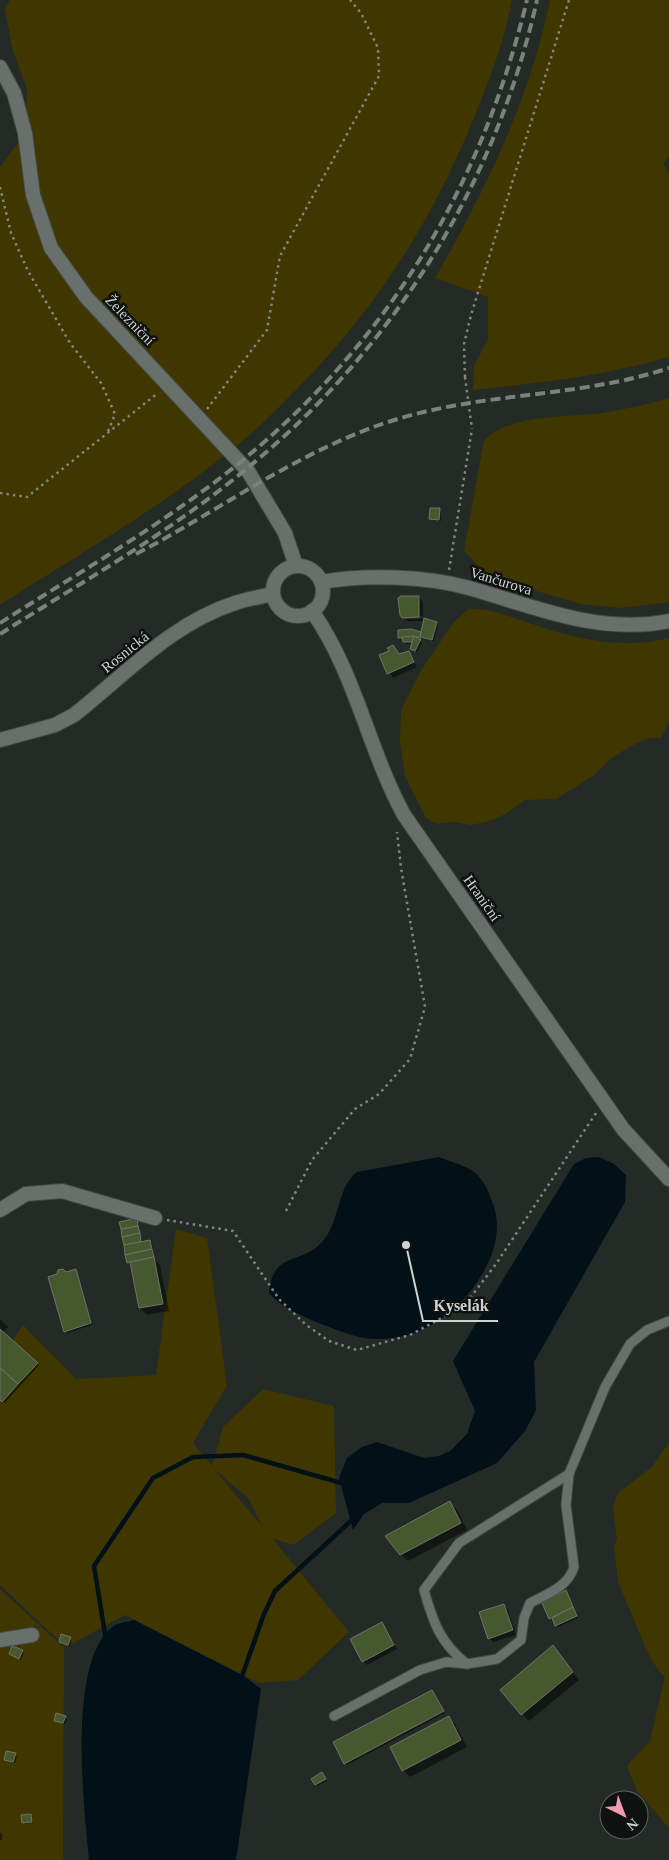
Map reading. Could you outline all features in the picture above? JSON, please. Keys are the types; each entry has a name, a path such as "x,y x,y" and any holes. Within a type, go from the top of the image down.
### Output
{"street":[{"name":"Železniční","path":"0,66 14,93 25,133 33,195 50,248 86,298 201,418 255,480 286,533 296,566"},
{"path":"296,566 302,566 314,572 322,582 322,596 312,611 301,616 288,614 278,606 273,594 274,581 278,575 283,570 296,566"},
{"name":"Vančurova","path":"322,582 340,579 398,579 447,583 574,619 605,625 633,626 669,620"},
{"name":"Rosnická","path":"0,740 55,725 74,715 176,632 234,603 273,594"},
{"name":"Hraniční","path":"312,611 338,655 356,696 381,765 404,815 623,1129 669,1179"},
{"path":"0,1210 26,1194 62,1191 155,1218"},
{"path":"0,1640 32,1635"}],"lane":[{"path":"334,1716 420,1670 446,1662 467,1664 497,1659 520,1640 524,1618 530,1603 562,1586 571,1576 574,1567 566,1505 569,1474 605,1387 630,1344 647,1330 669,1320"},
{"path":"467,1664 451,1651 434,1625 424,1590 459,1543 569,1474"}],"path":[{"path":"201,418 268,330 280,256 379,76 378,48 361,13 350,0"},
{"path":"447,583 472,429 465,377 464,344 471,315 569,0"},
{"path":"0,187 11,233 28,270 70,342 101,383 110,399 115,414 107,434"},
{"path":"0,493 27,498 168,384"},
{"path":"286,1211 312,1160 356,1109 379,1094 410,1059 425,1007 401,868 397,827 404,815"},
{"path":"155,1218 234,1231 263,1278 279,1299 305,1324 329,1341 357,1350 410,1335 464,1306 496,1264 604,1101"}],"shaded area":[{"path":"10,0 512,0 505,32 495,63 455,162 437,197 398,265 326,359 247,437 182,488 0,605 0,167 25,133 27,89 12,48 5,8"},
{"path":"550,0 669,0 669,156 663,164 669,173 669,357 596,374 473,390 474,366 488,339 488,297 435,278 471,212 504,144 531,73"},
{"path":"669,398 669,602 621,608 581,604 499,580 486,574 464,551 484,440 496,431 524,421 602,413"},
{"path":"468,609 492,611 565,634 600,641 635,643 669,638 669,721 661,738 648,738 629,747 608,761 593,776 556,799 525,800 506,814 486,822 470,825 454,822 437,824 426,818 405,776 400,742 401,710 420,672 453,623"},
{"path":"439,1157 466,1167 483,1181 497,1218 492,1254 484,1271 474,1287 448,1314 427,1328 413,1333 390,1338 368,1339 348,1334 307,1318 286,1307 269,1293 276,1270 282,1264 315,1249 329,1233 346,1186 350,1178 357,1172"},
{"path":"599,1157 614,1164 626,1175 625,1202 534,1362 536,1410 525,1431 497,1463 409,1503 382,1503 364,1514 353,1530 339,1478 347,1458 362,1447 377,1442 424,1458 439,1456 450,1451 467,1434 475,1411 453,1361 574,1164 586,1158"},
{"path":"176,1229 207,1238 227,1385 193,1443 212,1466 223,1427 263,1389 334,1406 336,1513 293,1545 272,1538 349,1632 298,1680 259,1683 125,1615 66,1647 0,1585 0,1359 23,1325 76,1379 156,1375","holes":["214,1469 249,1499 262,1526"]},
{"path":"669,1442 669,1828 649,1805 649,1790 637,1790 627,1766 650,1741 665,1677 658,1670 647,1651 618,1582 614,1547 617,1539 613,1507 618,1493 652,1467"},
{"path":"0,1589 64,1648 63,1860 0,1860"},
{"path":"134,1620 244,1676 261,1689 236,1860 89,1860 82,1773 82,1738 84,1703 89,1671 98,1645 112,1627"}],"building":[{"path":"430,508 440,508 439,520 429,519"},
{"path":"401,596 419,596 419,617 402,618 398,598"},
{"path":"424,618 437,622 432,640 420,637"},
{"path":"411,629 421,632 420,637 398,638 398,630"},
{"path":"414,636 413,642 403,642 402,637"},
{"path":"414,636 421,639 415,651 410,649"},
{"path":"393,645 399,654 409,651 414,662 387,674 379,655 389,651 387,648"},
{"path":"137,1218 138,1226 121,1229 119,1222"},
{"path":"138,1226 140,1233 122,1237 121,1229"},
{"path":"140,1233 141,1242 124,1245 122,1237"},
{"path":"150,1240 152,1249 125,1255 124,1245"},
{"path":"152,1249 154,1257 127,1263 125,1255"},
{"path":"154,1257 163,1304 139,1308 130,1262"},
{"path":"63,1269 66,1272 76,1269 91,1323 64,1332 48,1277 57,1274 58,1270"},
{"path":"0,1329 38,1363 18,1384 0,1368"},
{"path":"0,1368 18,1384 2,1402 0,1400"},
{"path":"450,1501 461,1523 400,1555 385,1536"},
{"path":"566,1590 573,1607 549,1619 542,1603"},
{"path":"504,1604 513,1630 488,1639 479,1612"},
{"path":"573,1607 577,1616 555,1626 552,1618"},
{"path":"382,1622 394,1645 362,1662 350,1639"},
{"path":"61,1634 71,1637 68,1645 59,1642"},
{"path":"553,1645 573,1672 521,1715 500,1690"},
{"path":"12,1646 23,1650 19,1659 9,1654"},
{"path":"432,1690 444,1711 344,1764 333,1742"},
{"path":"56,1713 66,1716 63,1723 54,1721"},
{"path":"449,1716 461,1740 402,1771 390,1747"},
{"path":"6,1751 16,1753 13,1762 4,1760"},
{"path":"322,1772 326,1779 315,1785 311,1779"},
{"path":"31,1814 32,1822 22,1823 21,1815"}],"waterway":[{"path":"106,1640 94,1566 153,1478 193,1457 243,1455 345,1484"},
{"path":"241,1679 264,1614 275,1591 354,1518"}],"railway":[{"path":"0,623 177,510 233,468 287,421 337,370 381,317 420,260 454,199 483,136 507,69 527,0"},
{"path":"0,634 132,552 196,508 257,460 308,414 355,364 397,310 435,253 468,193 496,131 519,66 537,0"},
{"path":"136,554 298,461 366,430 401,418 468,403 569,390 636,377 669,368"}],"place":[{"name":"Kyselák","path":"406,1245"}]}
